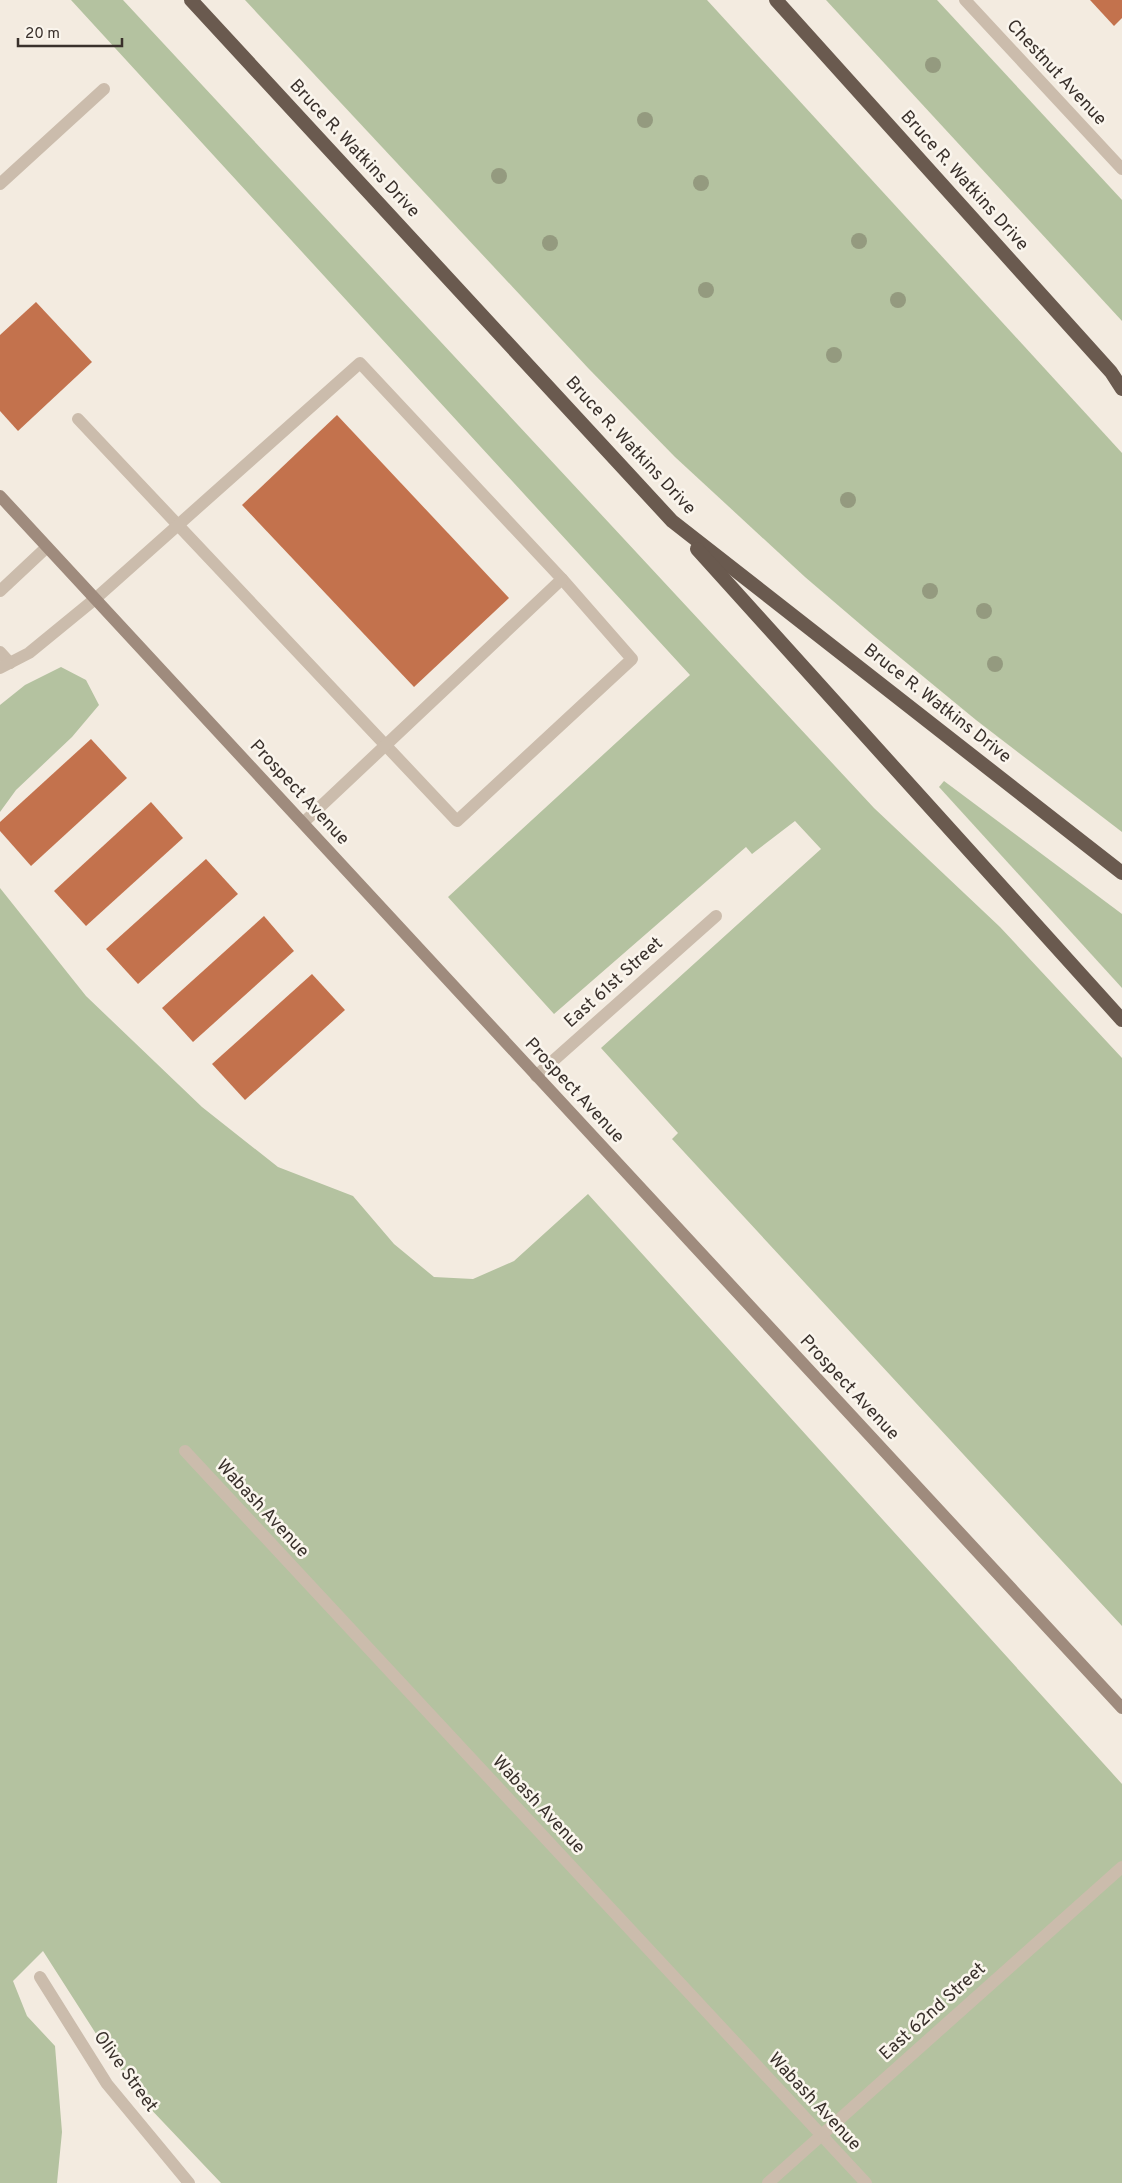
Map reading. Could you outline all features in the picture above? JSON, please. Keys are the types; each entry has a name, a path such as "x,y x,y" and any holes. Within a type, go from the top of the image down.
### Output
{"highway":[{"name":"Bruce R. Watkins Drive","path":"191,0 672,521 1122,873"},
{"name":"Bruce R. Watkins Drive","path":"776,0 1116,376 1122,388"},
{"path":"672,521 1122,1020"}],"main road":[{"name":"Prospect Avenue","path":"0,496 1122,1708"}],"street":[{"name":"Chestnut Avenue","path":"965,0 1122,169"},
{"path":"0,184 104,89"},
{"path":"0,652 5,666 29,653 95,599 178,525 360,363 562,579 632,659 457,821 385,745 178,525 78,419"},
{"path":"0,591 47,547"},
{"path":"302,823 562,579"},
{"name":"East 61st Street","path":"536,1076 716,916"},
{"name":"Wabash Avenue","path":"185,1451 866,2183"},
{"name":"East 62nd Street","path":"768,2183 1122,1867"},
{"name":"Olive Street","path":"40,1977 107,2084 189,2183"}],"green space":[{"path":"71,0 123,0 874,808 1000,927 1122,1058 1122,1626 672,1139 678,1133 601,1048 821,849 795,821 752,854 746,847 554,1014 448,897 690,675"},
{"path":"245,0 707,0 1122,453 1122,832 976,720 874,636 805,577 675,457 589,369"},
{"path":"826,0 937,0 1122,200 1122,321"},
{"path":"61,667 86,680 99,705 72,737 16,790 0,812 0,705 25,685"},
{"path":"944,781 1122,914 1122,988 939,787"},
{"path":"0,888 86,996 202,1107 278,1167 353,1196 394,1244 434,1277 473,1279 514,1261 588,1194 1122,1784 1122,2183 221,2183 144,2102 100,2040 43,1951 13,1981 27,2016 55,2046 62,2132 57,2183 0,2183"}],"building":[{"path":"1090,0 1122,0 1122,18 1114,26"},
{"path":"36,302 92,362 18,431 0,411 0,335"},
{"path":"337,415 509,598 414,687 242,505"},
{"path":"91,739 127,778 31,866 0,831 0,822"},
{"path":"151,802 183,838 86,926 54,891"},
{"path":"206,859 238,894 138,984 106,949"},
{"path":"264,916 294,951 193,1042 162,1008"},
{"path":"312,974 345,1010 245,1100 212,1064"}]}
